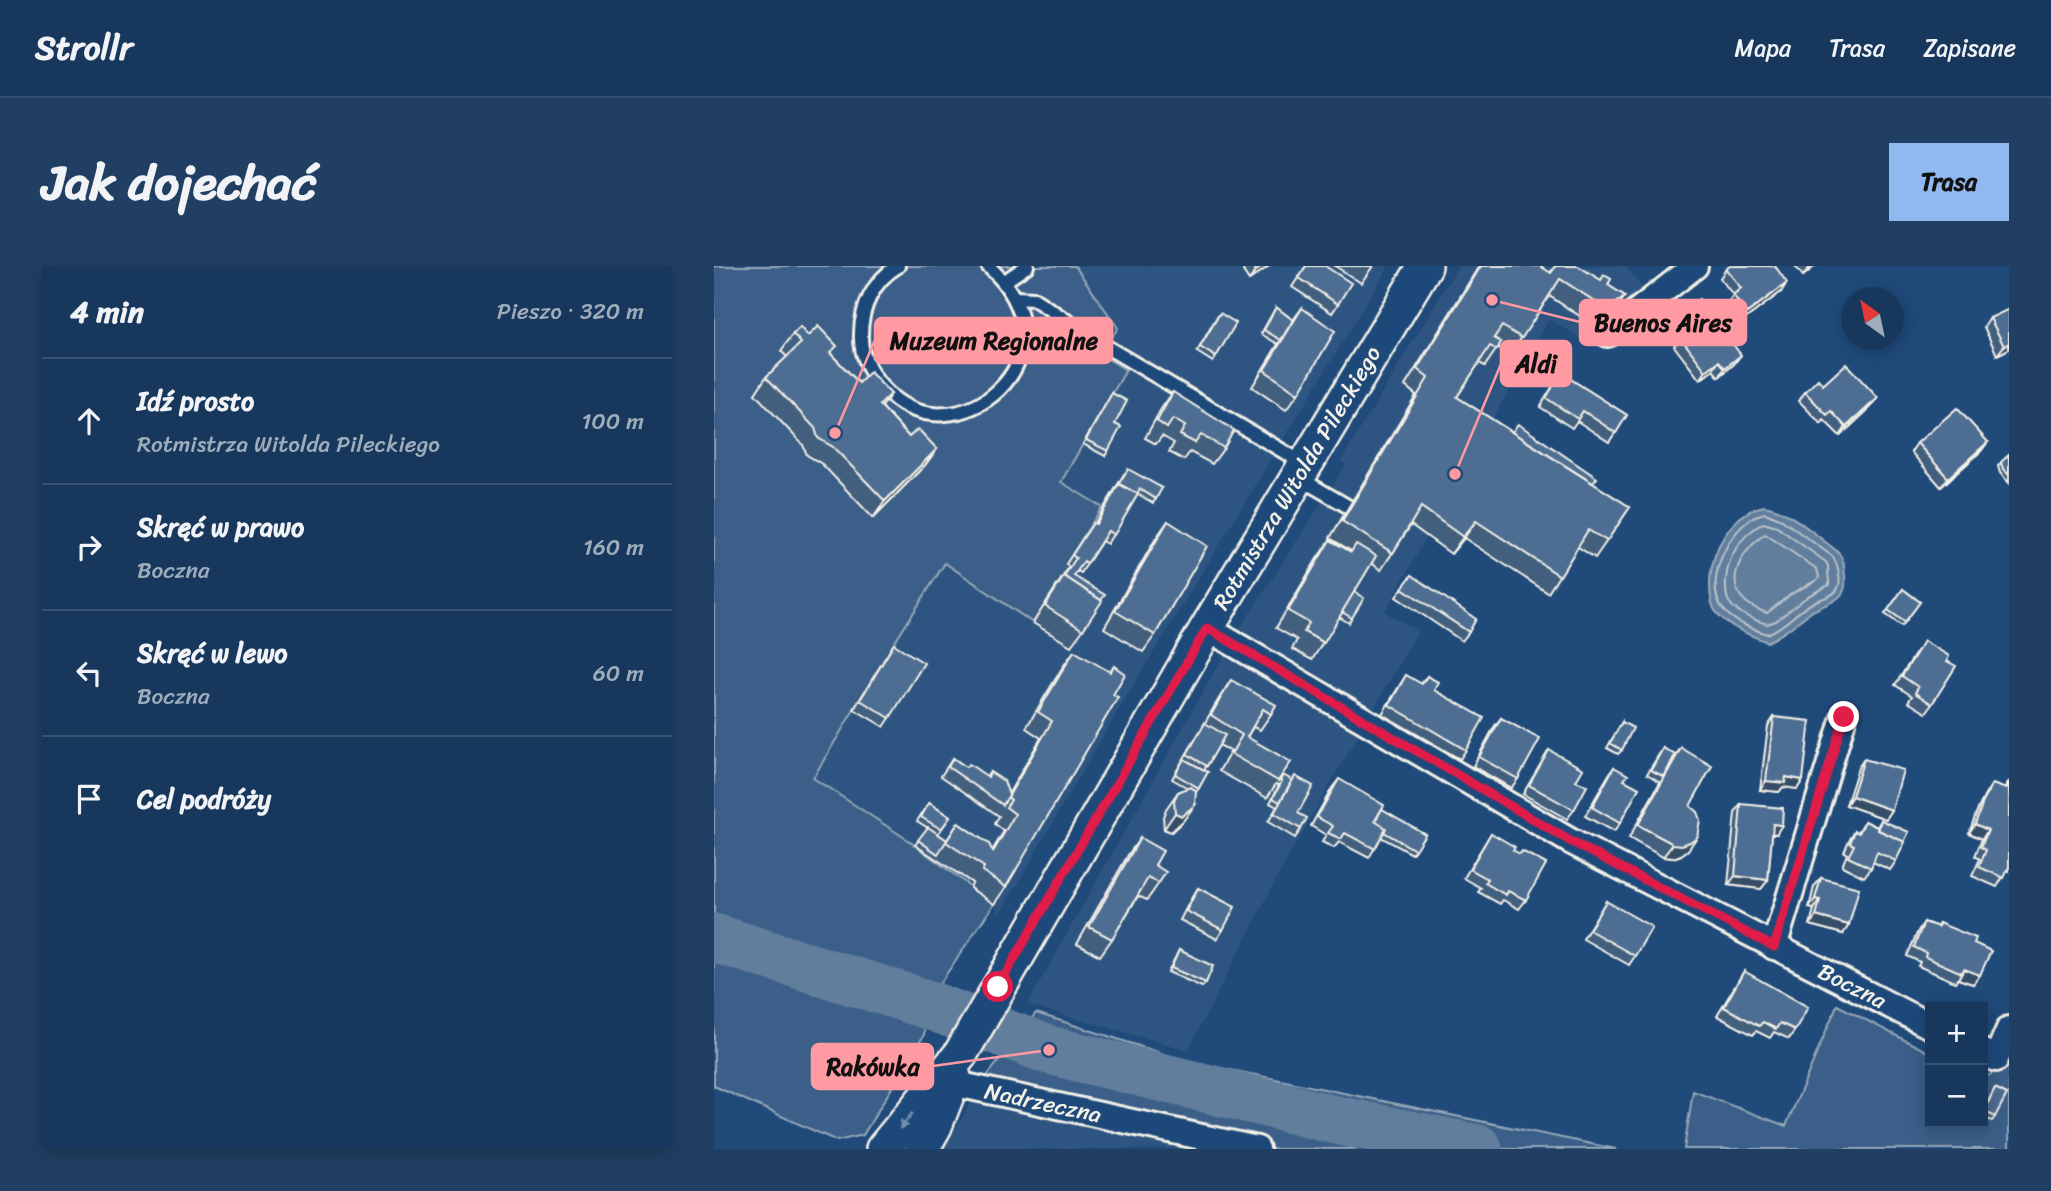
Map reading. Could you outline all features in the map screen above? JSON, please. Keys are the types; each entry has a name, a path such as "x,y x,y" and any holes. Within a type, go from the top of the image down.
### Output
{"street":[{"name":"Rotmistrza Witolda Pileckiego","path":"922,1149 956,1069 998,987 1207,628 1425,266"},
{"path":"1608,334 1695,266"},
{"name":"Boczna","path":"1207,628 1570,841 1925,1023"},
{"path":"1774,947 1844,717"},
{"path":"1988,1055 1996,1059 2009,1029"},
{"name":"Rotmistrza Witolda Pileckiego","path":"883,1149 956,1069"},
{"name":"Nadrzeczna","path":"956,1069 1257,1149"}],"lane":[{"path":"898,266 873,290 863,312 861,336 865,359 877,382 895,400 919,411 942,414 965,411 986,401 1001,389 1013,373 1021,355 1023,326 1016,298 1005,281 988,266"},
{"path":"1005,281 1027,266"},
{"path":"1016,298 1034,299 1303,472 1349,507"}],"shaded area":[{"path":"714,266 1075,266 1118,328 1100,354 1126,370 1061,482 1102,507 1066,564 1069,567 1033,623 945,563 813,778 905,838 994,904 926,1004 924,1035 863,1135 837,1141 714,1086"},
{"path":"1075,266 1389,266 1113,719 1000,914 994,904 905,838 813,779 945,563 1033,622 1069,567 1066,564 1102,508 1061,483 1126,370 1100,353 1118,328"},
{"path":"1458,266 1626,266 1646,293 1584,340 1549,319 1385,612 1418,631 1286,861 1188,1050 1027,1005 1231,642 1346,465 1341,461"},
{"path":"1837,1005 1925,1050 1925,1128 1988,1128 1988,1076 2009,1063 2009,1149 1684,1149 1693,1091 1786,1126"},
{"path":"1036,1013 1183,1060 1616,1149 1198,1149 974,1097 977,1089"},
{"path":"974,1097 1198,1149 944,1149"}],"water":[{"path":"1764,506 1774,508 1803,524 1837,551 1845,572 1845,585 1840,597 1808,614 1784,633 1767,642 1740,630 1721,617 1713,605 1710,588 1715,557 1725,534 1742,516"}],"building":[{"path":"1306,266 1325,266 1351,283 1338,304 1299,278"},
{"path":"1481,266 1540,266 1551,273 1556,266 1578,266 1601,280 1604,275 1611,279 1608,285 1625,296 1607,309 1560,279 1522,338 1502,326 1494,338 1501,342 1497,350 1490,346 1457,397 1630,507 1607,541 1588,530 1560,576 1476,521 1463,537 1421,507 1393,553 1342,521 1428,378 1417,369"},
{"path":"1730,266 1775,266 1787,283 1747,313 1733,295 1741,288 1726,269"},
{"path":"1699,299 1741,355 1725,368 1719,361 1706,371 1680,337 1688,331 1677,315"},
{"path":"1276,307 1293,320 1281,340 1264,330"},
{"path":"1302,308 1335,331 1298,394 1264,370"},
{"path":"2009,309 2009,343 2004,346 1990,318"},
{"path":"1220,313 1236,323 1216,357 1200,347"},
{"path":"818,326 837,346 830,353 859,383 870,372 891,394 880,405 909,437 918,429 937,449 885,501 833,447 818,438 815,428 766,377 801,343 793,334 800,327 808,336"},
{"path":"1846,364 1878,398 1846,427 1831,411 1827,415 1805,392 1818,379 1823,385"},
{"path":"1561,373 1627,415 1616,433 1583,411 1578,419 1546,398"},
{"path":"1173,392 1234,430 1224,448 1201,435 1195,443 1180,435 1185,426 1173,419 1167,428 1157,421"},
{"path":"1112,393 1127,401 1115,424 1121,427 1108,451 1086,440"},
{"path":"1957,408 1988,442 1948,478 1917,443"},
{"path":"1518,424 1597,478 1593,483 1512,432"},
{"path":"2009,455 2009,475 2001,462"},
{"path":"1128,469 1162,488 1156,499 1140,489 1137,494 1119,484 1116,488"},
{"path":"1119,484 1138,494 1114,535 1108,531 1087,564 1084,561 1074,576 1105,595 1101,600 1064,576 1076,558 1072,555 1093,523 1096,524"},
{"path":"1168,521 1207,546 1155,635 1115,611"},
{"path":"1330,540 1351,552 1356,544 1376,556 1324,643 1304,632 1309,623 1288,611"},
{"path":"1412,575 1476,619 1469,632 1402,588"},
{"path":"1064,576 1102,601 1083,630 1045,606"},
{"path":"1903,589 1920,602 1905,622 1888,610"},
{"path":"1354,592 1364,598 1352,618 1342,612"},
{"path":"1924,641 1949,656 1947,661 1956,666 1932,704 1915,693 1918,687 1902,676"},
{"path":"894,644 924,663 890,718 860,700"},
{"path":"1074,651 1110,672 1114,666 1125,674 1113,695 1118,697 1006,887 982,871 984,867 946,842 958,823 989,844 993,852 1015,814 1006,807 1011,800 1008,797 1052,721 1038,712"},
{"path":"1406,675 1422,684 1427,676 1438,682 1434,690 1484,718 1466,750 1389,705"},
{"path":"1231,680 1276,705 1271,714 1263,709 1247,737 1291,762 1278,781 1231,754 1242,735 1211,715"},
{"path":"1774,717 1810,721 1803,780 1786,777 1785,783 1766,781"},
{"path":"1501,718 1540,739 1518,779 1479,757"},
{"path":"1622,722 1633,728 1622,750 1610,743"},
{"path":"1205,723 1225,735 1207,766 1187,754"},
{"path":"1663,748 1675,755 1664,777 1651,770"},
{"path":"1681,748 1712,766 1690,806 1697,812 1700,820 1697,837 1682,845 1673,844 1638,825"},
{"path":"1549,750 1583,769 1576,781 1587,786 1574,810 1529,785"},
{"path":"953,758 966,767 969,764 988,777 990,772 1004,781 1009,795 1003,805 948,767"},
{"path":"1184,759 1208,772 1199,788 1175,774"},
{"path":"1864,759 1903,770 1892,810 1852,796"},
{"path":"1614,767 1628,775 1624,780 1639,788 1620,823 1592,807"},
{"path":"1283,775 1292,780 1280,802 1273,798"},
{"path":"1295,776 1313,786 1298,813 1307,818 1301,829 1274,813"},
{"path":"1339,779 1384,805 1375,821 1386,828 1375,849 1345,833 1341,839 1328,833 1333,826 1317,817"},
{"path":"1992,784 2006,789 2009,784 2009,867 2004,878 1979,867 1986,850 1981,847 1988,830 1975,824"},
{"path":"1190,787 1196,790 1195,805 1182,816 1175,813 1174,800 1178,792"},
{"path":"929,803 950,817 941,829 921,817"},
{"path":"1741,804 1783,808 1782,825 1773,824 1768,880 1735,876"},
{"path":"1382,809 1425,834 1415,850 1384,832 1386,828 1375,821"},
{"path":"1881,820 1909,832 1904,842 1878,830"},
{"path":"1865,821 1905,842 1896,861 1877,852 1871,868 1848,857 1854,845 1850,843 1855,831 1859,833"},
{"path":"928,827 947,840 938,854 918,840"},
{"path":"1491,833 1515,847 1513,850 1520,854 1522,851 1546,864 1526,900 1508,891 1506,895 1485,883 1488,879 1470,869"},
{"path":"1140,838 1163,851 1155,865 1166,872 1159,883 1148,878 1112,939 1089,927"},
{"path":"1821,878 1859,888 1849,925 1816,916 1820,900 1815,899"},
{"path":"1198,888 1235,907 1223,930 1186,911"},
{"path":"1606,901 1652,927 1635,956 1589,930"},
{"path":"1924,922 1938,927 1939,923 1976,938 1974,943 1991,951 1980,975 1964,969 1962,973 1925,957 1926,953 1914,947"},
{"path":"1179,950 1213,966 1206,983 1171,968"},
{"path":"1744,971 1808,1007 1795,1030 1780,1023 1776,1029 1763,1022 1759,1026 1724,1007"},
{"path":"1995,1088 2007,1094 1995,1117 1988,1113 1988,1103"}],"waterway":[{"path":"714,938 926,1004 1049,1050 1336,1120 1478,1149"}],"place":[{"name":"Buenos Aires","path":"1492,300"},
{"name":"Muzeum Regionalne","path":"835,433"},
{"name":"Aldi","path":"1455,474"},
{"name":"Rakówka","path":"1049,1050"}],"route":[{"path":"998,987 1207,628 1570,841 1774,947 1844,717"}]}
